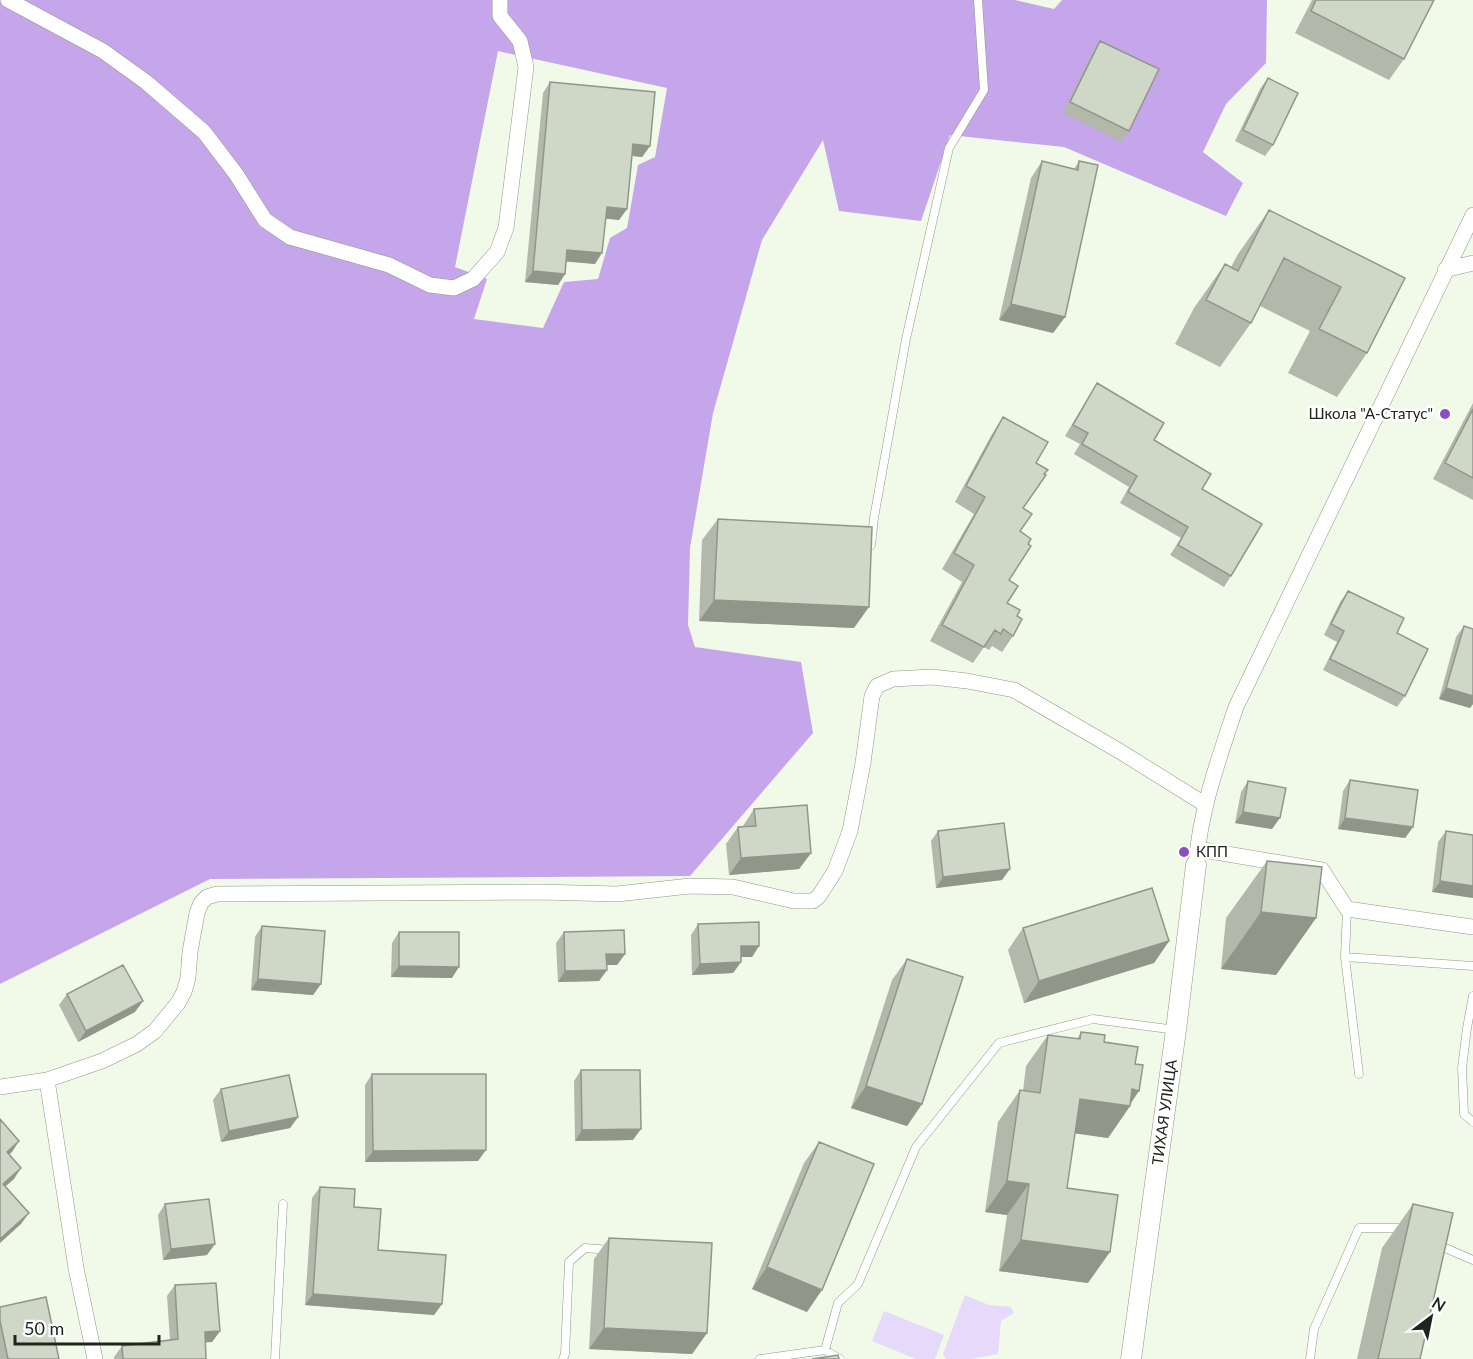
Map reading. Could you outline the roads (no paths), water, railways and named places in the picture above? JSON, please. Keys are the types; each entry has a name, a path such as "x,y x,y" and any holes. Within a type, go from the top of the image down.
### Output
{"street":[{"path":"8,0 103,51 146,82 204,132 236,174 265,220 290,237 389,265 430,285 454,288 472,279 497,252 506,228 526,67 520,41 500,16 500,0"},
{"path":"1473,215 1236,707 1206,805 1197,857 1322,870 1347,909 1473,927"},
{"path":"1445,270 1473,263"},
{"path":"0,1087 47,1080 102,1061 137,1044 154,1031 178,1003 184,992 197,913 201,903 207,897 217,894 528,892 617,894 690,886 733,887 794,901 813,901 819,896 835,871 850,831 863,764 872,696 877,686 893,679 932,677 1014,690 1206,805"},
{"name":"ТИХАЯ УЛИЦА","path":"1131,1359 1197,857"},
{"path":"47,1080 76,1268 95,1359"}],"lane":[{"path":"870,553 874,518 906,339 949,148 984,90 978,0"},
{"path":"1347,909 1345,957 1359,1074"},
{"path":"1345,957 1473,966"},
{"path":"1473,996 1462,1068 1464,1114 1473,1122"},
{"path":"825,1350 838,1303 858,1284 916,1147 999,1043 1093,1019 1176,1030"},
{"path":"276,1359 284,1204"},
{"path":"1310,1359 1314,1329 1359,1228 1399,1228 1409,1233"},
{"path":"1430,1242 1473,1260"},
{"path":"563,1359 569,1262 585,1248 619,1250"},
{"path":"760,1359 825,1350 840,1359"}],"place":[{"name":"Школа \"А-Статус\"","path":"1445,414"},
{"name":"КПП","path":"1184,852"}]}
